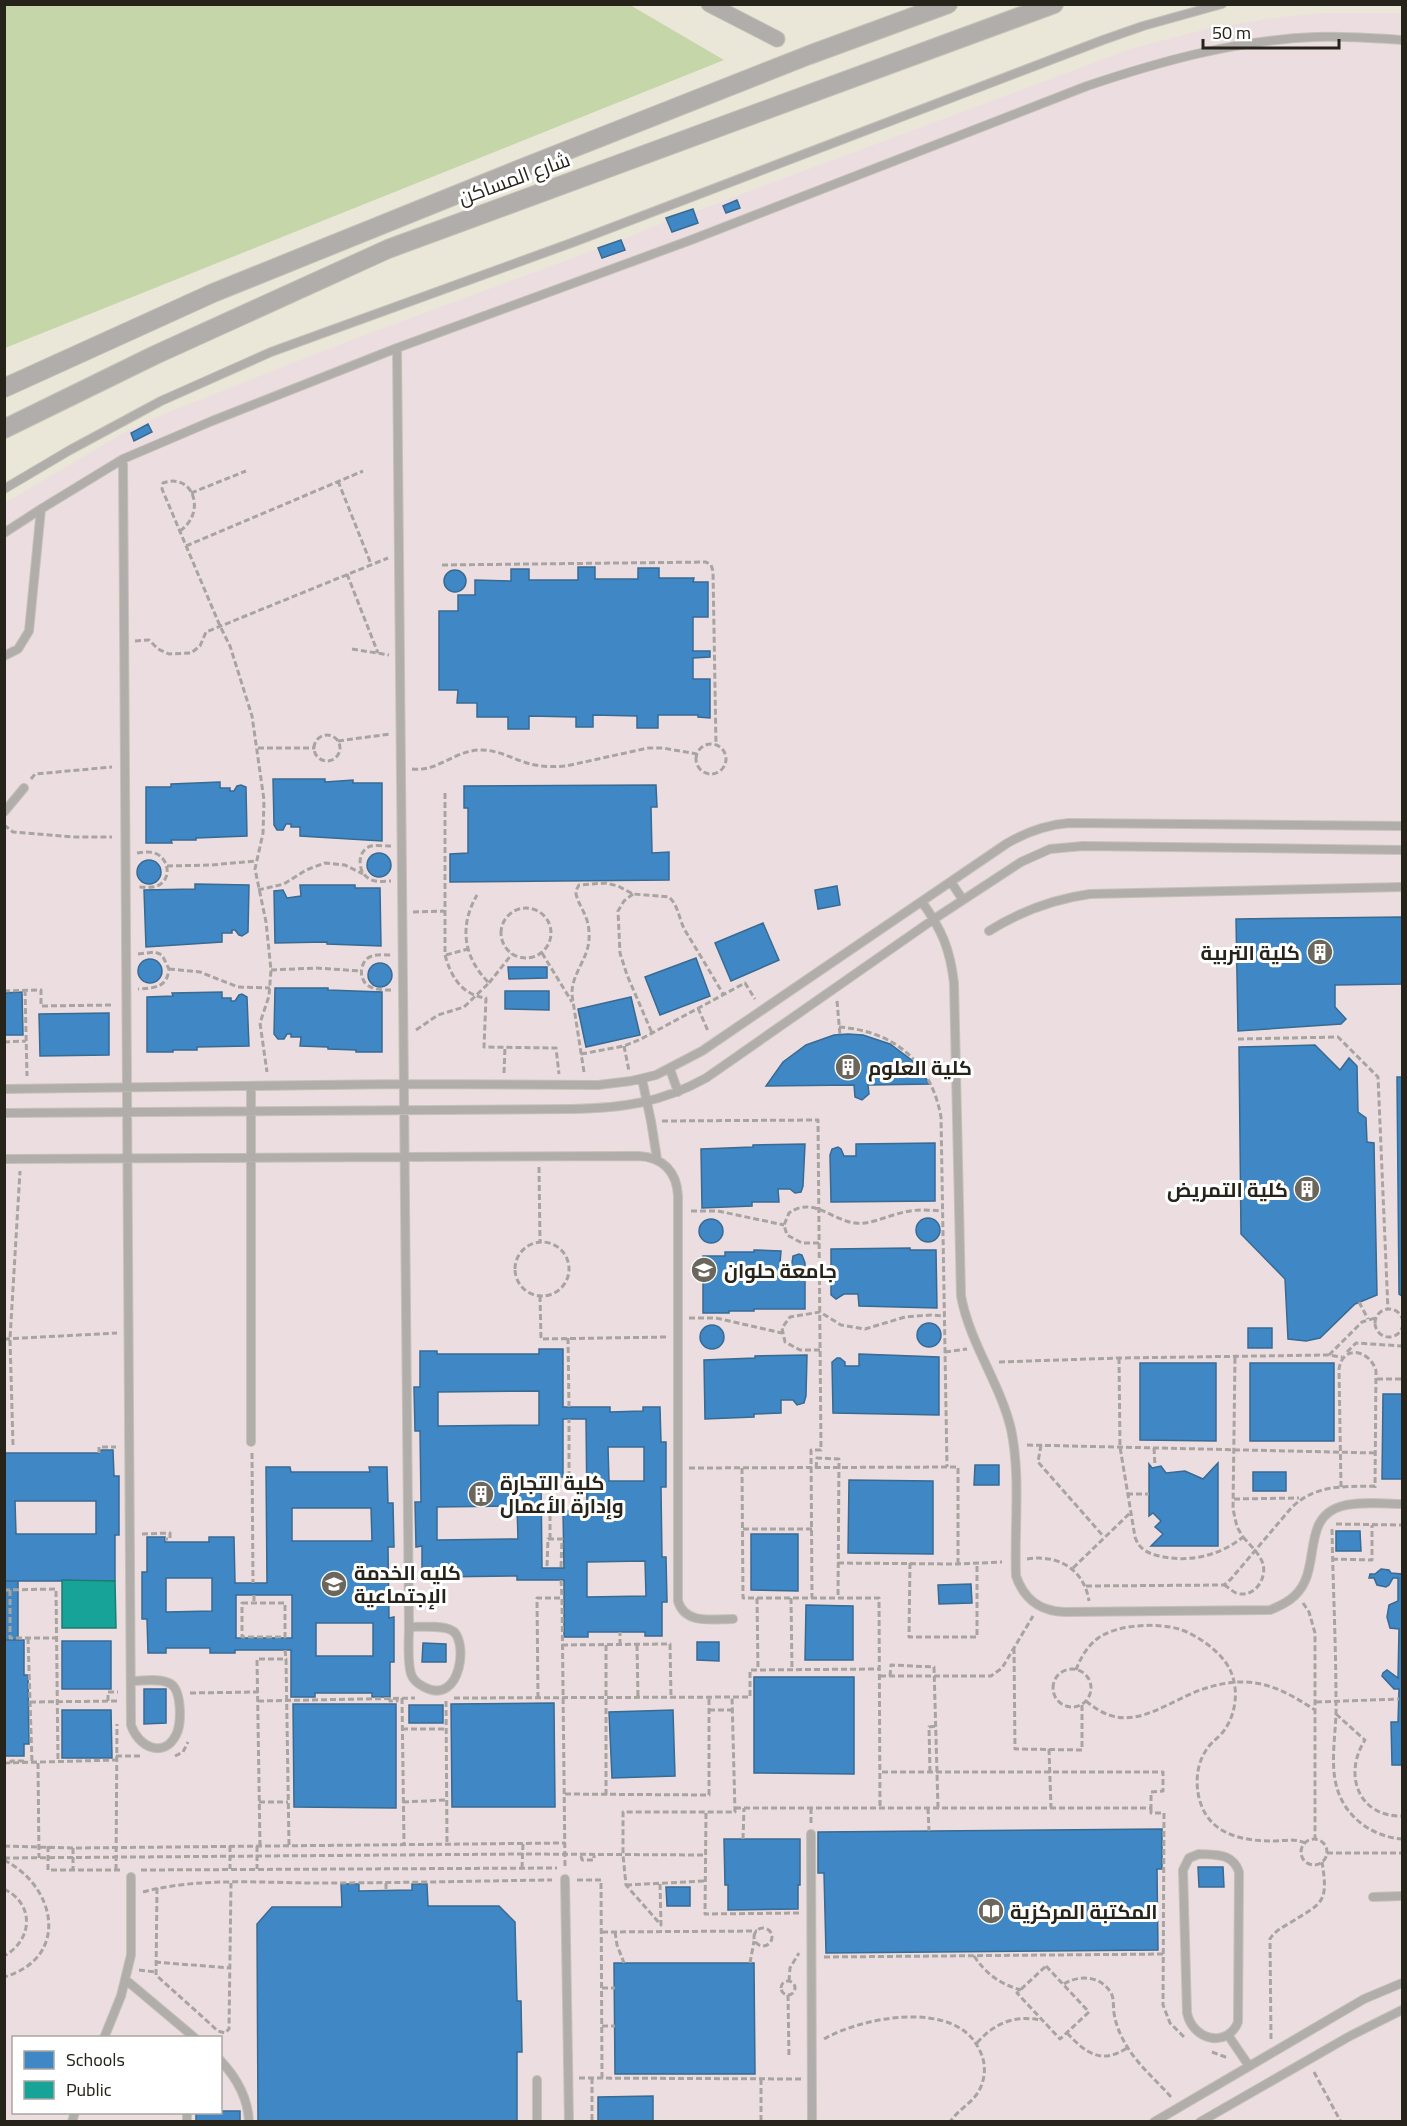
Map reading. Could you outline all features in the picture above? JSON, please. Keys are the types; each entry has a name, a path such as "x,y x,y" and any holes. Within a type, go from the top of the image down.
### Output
{"street":[{"path":"710,4 777,39"},
{"name":"شارع المساكن","path":"4,388 224,288 808,55 948,4"},
{"name":"شارع المساكن","path":"4,429 155,355 387,249 1054,4"}],"lane":[{"path":"4,489 115,425 170,397 271,352 574,242 1103,40 1222,4"},
{"path":"4,533 123,459 271,397 691,240 1087,86 1132,71 1223,48 1270,41 1326,37 1402,40"},
{"path":"397,348 400,733 402,846 403,1036 405,1156 409,1627 410,1664 412,1675 418,1684 428,1689 439,1690 449,1685 456,1677 459,1666 457,1634 446,1628 409,1627"},
{"path":"123,459 131,1725 134,1735 141,1743 160,1748 170,1743 176,1735 178,1725 179,1695 177,1690 167,1682 132,1681"},
{"path":"4,656 18,649 28,631 41,509"},
{"path":"4,812 24,788"},
{"path":"4,1089 404,1084 586,1085 642,1079 670,1069 714,1043 1020,835 1036,828 1052,824 1402,826"},
{"path":"4,1113 600,1108 648,1102 678,1092 718,1070 934,919 1035,854 1066,846 1402,850"},
{"path":"951,882 963,900"},
{"path":"989,930 1027,910 1069,897 1090,894 1402,888"},
{"path":"922,902 947,943 953,977 960,1274 965,1318 999,1393 1011,1430 1015,1469 1016,1576 1028,1599 1039,1607 1051,1611 1270,1610 1285,1604 1297,1594 1306,1581 1317,1528 1323,1518 1342,1506 1402,1504"},
{"path":"670,1069 678,1092"},
{"path":"642,1079 657,1159"},
{"path":"251,1086 251,1442"},
{"path":"4,1159 405,1156 638,1156 657,1159 666,1166 678,1185 678,1601 684,1613 693,1618 733,1619"},
{"path":"811,1834 812,2121"},
{"path":"1199,1854 1225,1856 1234,1862 1239,1872 1238,2022 1233,2032 1228,2035 1203,2036 1192,2028 1187,2013 1183,1870 1189,1858 1199,1854"},
{"path":"104,2036 126,1980 132,1938 131,1877"},
{"path":"565,1879 569,2121"},
{"path":"1373,1897 1402,1896"},
{"path":"126,1980 191,2036"},
{"path":"1154,2121 1364,1999 1402,1983"},
{"path":"1200,2121 1368,2026 1402,2010"},
{"path":"1228,2035 1249,2066"},
{"path":"222,2062 240,2085 246,2100 249,2121"},
{"path":"537,2080 537,2121"}],"path":[{"path":"191,493 246,471"},
{"path":"186,546 363,471"},
{"path":"180,531 187,526 194,513 194,500 191,493 177,482 170,481 162,484 180,531 186,546 230,646 247,695 258,748 264,817 255,878 266,922 271,970 270,988 260,1023 269,1086"},
{"path":"338,481 371,564"},
{"path":"125,642 146,640 170,654 191,652 200,646 206,632 399,554"},
{"path":"442,565 706,562 711,565 713,571 716,745"},
{"path":"347,574 378,653"},
{"path":"352,649 400,656"},
{"path":"338,741 400,733"},
{"path":"331,735 338,741 339,751 337,756 328,760 319,757 315,748 315,743 321,736 331,735"},
{"path":"706,745 716,745 724,750 726,756 723,769 717,773 704,772 699,767 697,754 706,745"},
{"path":"258,748 315,748"},
{"path":"401,768 421,770 432,768 462,753 482,750 501,753 526,763 554,767 648,748 663,748 697,754"},
{"path":"24,788 35,774 125,766"},
{"path":"445,793 446,955 455,979 467,991 486,998 484,1047 556,1048 560,1085"},
{"path":"4,825 13,832 73,837 126,837"},
{"path":"363,874 360,868 360,857 367,849 372,846 402,846"},
{"path":"126,854 154,853 164,860 167,866 166,878 157,886 127,888"},
{"path":"167,866 256,861"},
{"path":"258,890 284,884 306,870 325,863 345,865 377,881 402,881"},
{"path":"586,1085 572,1003 573,983 584,962 589,942 588,921 576,894 579,885 606,883 633,894 666,895 674,901 685,931 723,994"},
{"path":"633,894 624,901 618,911 620,953 627,975 653,1033"},
{"path":"477,895 467,917 465,929 468,949 474,964 489,983"},
{"path":"524,908 530,908 542,914 549,924 549,942 542,952 527,958 512,954 504,945 500,933 507,916 524,908"},
{"path":"402,912 444,911"},
{"path":"446,955 468,949"},
{"path":"127,954 155,952 165,959 169,969 166,980 157,987 127,989"},
{"path":"542,952 572,1003"},
{"path":"403,1036 426,1025 438,1015 464,1007 489,983 512,954"},
{"path":"403,955 372,956 363,963 361,971 364,981 374,989 403,990"},
{"path":"271,970 316,968 361,971"},
{"path":"169,969 200,972 238,987 270,988"},
{"path":"581,1054 624,1046 653,1033 745,983 762,1010"},
{"path":"836,988 840,1035"},
{"path":"25,990 27,1089"},
{"path":"4,991 41,990 41,1006 127,1005"},
{"path":"698,1008 714,1043"},
{"path":"839,1028 868,1032 897,1045 918,1063 929,1080 938,1101 941,1117 947,1467"},
{"path":"1238,1039 1338,1037 1378,1077 1388,1310"},
{"path":"4,1042 26,1041"},
{"path":"624,1046 631,1081"},
{"path":"503,1084 505,1047"},
{"path":"651,1121 818,1120 821,1450 811,1450 812,1598"},
{"path":"539,1156 540,1242"},
{"path":"13,1445 10,1339 21,1158"},
{"path":"819,1243 796,1241 787,1235 784,1226 786,1216 793,1210 818,1207 839,1220 863,1224 910,1211 942,1211"},
{"path":"678,1214 692,1211 718,1211 784,1226"},
{"path":"540,1242 549,1243 563,1252 569,1267 568,1276 559,1290 540,1296 528,1292 521,1286 515,1270 516,1262 525,1248 540,1242"},
{"path":"540,1296 541,1338 678,1337"},
{"path":"1359,1302 1368,1319"},
{"path":"1388,1310 1402,1316 1401,1328 1393,1336 1387,1337 1377,1330 1376,1318 1379,1313 1388,1310"},
{"path":"820,1350 794,1348 785,1342 782,1333 784,1323 790,1317 820,1312 841,1325 865,1329 904,1317 945,1316"},
{"path":"678,1321 689,1318 716,1318 782,1333"},
{"path":"1328,1355 1359,1324 1376,1318"},
{"path":"4,1339 130,1332"},
{"path":"568,1338 569,1407"},
{"path":"1341,1487 1339,1369 1342,1357 1356,1344 1402,1346"},
{"path":"945,1352 977,1348"},
{"path":"1346,1354 1360,1354 1375,1364 1377,1379 1375,1504"},
{"path":"1013,1361 1328,1355 1342,1357"},
{"path":"1086,1586 1224,1585 1236,1593 1241,1593 1256,1588 1262,1579 1263,1566 1255,1551 1243,1537 1234,1517 1235,1357"},
{"path":"1119,1358 1120,1447 1134,1537 1141,1548 1166,1557 1200,1557 1222,1550 1243,1537"},
{"path":"1377,1379 1402,1379"},
{"path":"547,1566 548,1539 550,1539 550,1486 569,1486 569,1419"},
{"path":"251,1442 253,1583"},
{"path":"1031,1445 1376,1453"},
{"path":"1041,1445 1038,1462 1104,1537"},
{"path":"99,1453 99,1447 130,1447"},
{"path":"1155,1448 1155,1466"},
{"path":"816,1468 816,1458 839,1459 838,1598"},
{"path":"678,1468 958,1467 958,1564"},
{"path":"742,1468 743,1598 879,1598 880,1808"},
{"path":"1233,1499 1301,1498 1323,1489 1375,1486"},
{"path":"1127,1494 1149,1494"},
{"path":"1224,1585 1301,1498"},
{"path":"1072,1569 1130,1513"},
{"path":"1402,1525 1331,1524 1336,1701 1334,1769 1339,1794 1353,1816 1372,1831 1402,1839"},
{"path":"1332,1559 1372,1560 1372,1525"},
{"path":"743,1529 812,1529"},
{"path":"131,1534 170,1533 170,1539 165,1539"},
{"path":"550,1539 562,1539 561,1568"},
{"path":"838,1563 958,1564 1016,1562 1048,1558 1066,1564 1086,1586 1089,1612"},
{"path":"910,1563 909,1637 977,1637 978,1563"},
{"path":"230,1846 230,1869 565,1868 561,1580"},
{"path":"4,1590 56,1589 58,1762"},
{"path":"10,1590 10,1638 57,1638"},
{"path":"1297,1594 1309,1612 1316,1633 1315,1839"},
{"path":"254,1595 254,1603"},
{"path":"538,1698 537,1598 562,1598"},
{"path":"757,1598 758,1670"},
{"path":"791,1598 792,1670"},
{"path":"242,1603 254,1603 285,1603 285,1637 242,1637 242,1603"},
{"path":"879,1676 991,1676 1002,1668 1039,1607"},
{"path":"1076,1670 1088,1648 1104,1634 1132,1627 1162,1626 1180,1629 1215,1651 1228,1664 1235,1683 1236,1694 1233,1714 1223,1732 1204,1753 1200,1762 1198,1793 1204,1813 1227,1834 1250,1840 1294,1840 1305,1843 1315,1839"},
{"path":"4,1630 10,1630"},
{"path":"620,1632 620,1645"},
{"path":"28,1638 32,1763"},
{"path":"562,1646 670,1644 671,1697"},
{"path":"606,1645 606,1795"},
{"path":"637,1645 638,1697"},
{"path":"1014,1648 1015,1749 1082,1750 1082,1705"},
{"path":"285,1650 291,1700 289,1845"},
{"path":"257,1869 259,1802 257,1659 286,1659"},
{"path":"890,1676 891,1665 934,1667 938,1808"},
{"path":"446,1698 750,1697 750,1670 879,1669"},
{"path":"1065,1670 1076,1670 1085,1674 1089,1680 1090,1694 1086,1701 1082,1705 1068,1707 1056,1700 1053,1694 1054,1680 1065,1670"},
{"path":"1086,1701 1105,1714 1137,1718 1148,1715 1191,1693 1217,1685 1257,1683 1290,1693 1316,1710"},
{"path":"108,1692 108,1701"},
{"path":"193,1693 258,1692"},
{"path":"660,1884 660,1925 626,1885 622,1812 735,1812 732,1697"},
{"path":"258,1701 389,1698 390,1701 397,1701 399,1698 423,1698"},
{"path":"399,1698 402,1729 404,1844"},
{"path":"564,1794 709,1795 709,1698"},
{"path":"1316,1702 1399,1699"},
{"path":"30,1702 117,1701"},
{"path":"446,1703 447,1844"},
{"path":"708,1710 732,1710"},
{"path":"1336,1713 1365,1740 1356,1756 1354,1767 1357,1788 1363,1798 1379,1812 1389,1816 1402,1816"},
{"path":"116,1870 117,1723"},
{"path":"930,1772 929,1726 936,1726"},
{"path":"402,1729 446,1729"},
{"path":"1049,1749 1051,1808"},
{"path":"4,1763 12,1763 11,1761 38,1763 117,1760"},
{"path":"38,1763 39,1858"},
{"path":"735,1808 1151,1808 1151,1792 1163,1791 1163,1772 880,1772"},
{"path":"403,1802 447,1800"},
{"path":"259,1802 288,1802"},
{"path":"743,1839 744,1808"},
{"path":"928,1808 928,1831"},
{"path":"705,1812 705,1914 813,1913"},
{"path":"1272,2052 1270,1939 1276,1931 1313,1909 1323,1899 1326,1884 1322,1862 1327,1853 1324,1844 1315,1839"},
{"path":"522,1868 523,1843"},
{"path":"4,1846 565,1843"},
{"path":"1305,1843 1302,1853 1307,1862 1312,1864 1322,1862"},
{"path":"48,1846 48,1870 73,1870"},
{"path":"1327,1853 1402,1853"},
{"path":"4,1859 523,1854 581,1855 582,1860 594,1860 594,1855 705,1855"},
{"path":"4,1859 34,1883 45,1903 51,1925 38,1955 21,1971 4,1977"},
{"path":"132,1894 171,1885 231,1883 601,1880 603,2078"},
{"path":"626,1885 705,1881"},
{"path":"157,1888 155,1972 158,1979 221,2033 225,2033 230,2028 231,1883"},
{"path":"386,1883 386,1890"},
{"path":"4,1889 18,1898 23,1906 27,1926 20,1944 4,1956"},
{"path":"602,1932 757,1930 762,1928 767,1929 772,1936 771,1941 763,1946 755,1940"},
{"path":"750,1963 757,1930"},
{"path":"615,1932 616,1945 624,1963"},
{"path":"813,1957 1164,1954"},
{"path":"974,1956 980,1966 998,1981 1021,1989"},
{"path":"155,1962 230,1968"},
{"path":"1046,1966 1089,2012 1060,2039 1017,1993 1021,1989 1046,1966"},
{"path":"1064,1984 1077,1978 1084,1978 1098,1981 1104,1986 1113,1998 1116,2023 1127,2048 1180,2106"},
{"path":"789,1981 795,1990 788,1995 782,1992 781,1988 789,1981"},
{"path":"602,1988 615,1988"},
{"path":"788,1995 789,2058"},
{"path":"813,2046 850,2027 880,2019 926,2018 955,2025 964,2030 977,2043 985,2066 981,2086 972,2102 950,2121"},
{"path":"977,2043 994,2027 1005,2021 1024,2018 1042,2020"},
{"path":"602,2026 615,2026"},
{"path":"1067,2033 1085,2051 1100,2056 1110,2056 1127,2048"},
{"path":"1307,2060 1341,2121"},
{"path":"569,2078 812,2079"},
{"path":"592,2078 592,2121"},
{"path":"761,2079 761,2121"}],"shaded area":[{"name":"جامعة حلوان","path":"1320,13 1402,13 1402,2121 5,2122 5,503 123,433 164,414 338,345 621,240 667,221 666,218 693,209 694,212 1133,48 1207,29"}],"green space":[{"path":"5,4 630,5 724,60 5,348"}],"building: Schools":[{"path":"737,200 740,208 726,213 723,206"},
{"path":"693,209 698,223 672,232 666,218"},
{"path":"621,240 625,250 602,258 598,248"},
{"path":"148,424 152,432 134,441 131,433"},
{"path":"578,567 595,567 595,579 638,579 638,568 659,568 659,578 694,578 693,582 708,582 708,617 693,617 693,651 710,651 710,657 693,658 693,679 710,679 710,718 698,717 698,715 658,715 658,728 637,728 637,716 593,715 593,727 576,727 576,717 529,716 529,729 508,729 508,717 477,717 477,703 457,703 458,690 439,690 439,611 458,611 458,595 475,595 475,580 511,581 511,569 529,569 529,580 578,580"},
{"path":"455,570 463,573 466,581 463,589 455,592 447,589 444,581 447,573"},
{"path":"273,779 325,779 325,782 353,780 353,783 382,783 382,841 300,836 300,827 291,827 291,824 286,824 283,830 277,830 274,825"},
{"path":"220,782 220,788 230,788 230,791 234,791 237,786 241,785 246,787 247,836 146,843 146,787"},
{"path":"656,785 657,807 651,807 652,853 669,852 669,880 450,882 450,854 468,853 468,808 464,808 464,786"},
{"path":"379,853 388,856 391,865 388,874 379,877 370,874 367,865 370,856"},
{"path":"149,860 158,863 161,872 158,881 149,884 140,881 137,872 140,863"},
{"path":"195,884 249,885 248,932 242,936 235,930 232,930 232,933 222,933 222,942 146,947 144,890 195,889"},
{"path":"300,885 355,885 355,888 380,888 381,946 327,944 327,942 275,943 274,891 283,890 287,898 301,896"},
{"path":"837,886 840,905 818,909 815,890"},
{"name":"كلية التربية","path":"1402,917 1402,984 1335,985 1335,1007 1346,1019 1341,1024 1238,1031 1236,919"},
{"path":"763,923 779,960 731,981 715,943"},
{"path":"696,958 710,996 660,1015 645,977"},
{"path":"150,959 159,962 162,971 159,980 150,983 141,980 138,971 141,962"},
{"path":"380,963 389,966 392,975 389,984 380,987 371,984 368,975 371,966"},
{"path":"508,967 547,967 547,978 509,979"},
{"path":"275,988 328,988 328,990 382,992 382,1052 356,1052 356,1050 328,1049 328,1047 300,1046 301,1037 291,1037 291,1034 287,1034 284,1039 278,1039 274,1034"},
{"path":"505,991 549,991 549,1010 505,1009"},
{"path":"22,992 23,1035 4,1035 4,993"},
{"path":"222,992 222,998 231,998 231,1001 235,1001 242,994 247,997 249,1046 197,1047 197,1050 147,1052 147,997 173,996 172,993"},
{"path":"631,997 640,1035 586,1047 578,1009"},
{"path":"109,1013 109,1055 40,1056 39,1014"},
{"name":"كلية العلوم","path":"834,1035 863,1035 890,1044 913,1061 930,1084 868,1085 869,1094 862,1100 855,1097 854,1085 766,1086 783,1062 806,1045"},
{"name":"كلية التمريض","path":"1315,1045 1340,1070 1349,1058 1357,1066 1358,1112 1366,1118 1367,1142 1374,1143 1377,1295 1355,1304 1320,1338 1306,1341 1288,1339 1285,1279 1241,1234 1239,1047"},
{"path":"1397,1077 1402,1077 1402,1296 1399,1294"},
{"path":"935,1143 935,1201 831,1202 830,1155 832,1149 838,1147 844,1156 856,1156 856,1144"},
{"path":"805,1144 801,1192 778,1189 779,1202 752,1202 752,1206 702,1208 701,1149"},
{"path":"928,1218 937,1221 940,1230 937,1239 928,1242 919,1239 916,1230 919,1221"},
{"path":"711,1219 720,1222 723,1231 720,1240 711,1243 702,1240 699,1231 702,1222"},
{"path":"910,1248 910,1250 936,1250 937,1308 859,1306 858,1294 844,1294 836,1299 831,1295 831,1249"},
{"path":"754,1250 781,1251 780,1263 792,1263 793,1256 802,1255 805,1263 805,1309 754,1309 754,1311 729,1311 729,1313 703,1313 703,1256 725,1256 725,1252 754,1252"},
{"path":"929,1323 938,1326 941,1335 938,1344 929,1347 920,1344 917,1335 920,1326"},
{"path":"712,1325 721,1328 724,1337 721,1346 712,1349 703,1346 700,1337 703,1328"},
{"path":"1248,1328 1272,1328 1272,1348 1248,1348"},
{"name":"كلية التجارة وإدارة الأعمال","path":"539,1349 563,1349 563,1407 610,1407 610,1412 643,1411 643,1407 660,1407 661,1442 666,1442 666,1487 661,1487 662,1557 666,1557 667,1602 662,1602 662,1636 645,1636 645,1632 588,1632 588,1637 564,1637 564,1580 517,1580 517,1576 438,1577 438,1581 422,1581 422,1546 416,1547 415,1502 421,1502 420,1431 415,1431 414,1387 420,1387 420,1351 437,1351 437,1354 539,1354","holes":["539,1391 539,1425 438,1426 438,1392","563,1419 586,1419 587,1511 563,1511 564,1568 542,1568 541,1477 563,1477","608,1447 644,1447 644,1481 609,1481","517,1506 518,1539 437,1540 437,1507","645,1561 646,1596 587,1597 587,1562"]},
{"path":"859,1354 939,1357 939,1415 833,1413 832,1362 840,1358 845,1362 845,1366 859,1366"},
{"path":"807,1355 804,1403 797,1405 793,1400 781,1400 781,1413 754,1414 754,1417 705,1419 704,1360"},
{"path":"1140,1363 1216,1363 1216,1441 1140,1440"},
{"path":"1250,1363 1334,1363 1334,1441 1250,1441"},
{"path":"1383,1394 1402,1394 1402,1479 1382,1479"},
{"path":"101,1450 113,1450 114,1476 119,1476 119,1535 115,1535 115,1581 4,1581 4,1453 99,1453","holes":["15,1501 96,1501 96,1534 16,1534"]},
{"path":"1218,1463 1218,1546 1151,1546 1163,1534 1155,1527 1161,1521 1153,1513 1149,1516 1149,1464 1152,1468 1161,1466 1166,1473 1185,1471 1203,1479"},
{"path":"975,1465 999,1465 999,1485 974,1485"},
{"path":"266,1467 290,1467 291,1472 370,1472 369,1467 387,1467 388,1503 393,1503 394,1547 388,1547 389,1618 394,1617 394,1662 390,1662 390,1697 372,1697 372,1693 315,1693 315,1697 291,1697 291,1650 235,1650 235,1653 210,1653 210,1648 166,1648 166,1653 148,1653 147,1619 142,1619 142,1572 147,1572 147,1537 165,1537 165,1542 209,1542 209,1537 234,1537 235,1583 267,1583","holes":["292,1508 371,1508 372,1541 292,1541","166,1578 212,1578 212,1611 166,1612","236,1595 292,1595 292,1638 236,1638","316,1623 373,1623 373,1656 316,1656"]},
{"path":"1253,1472 1286,1472 1286,1491 1253,1491"},
{"path":"849,1480 933,1481 933,1554 848,1553"},
{"path":"1336,1531 1360,1531 1361,1551 1336,1551"},
{"path":"751,1534 798,1534 798,1591 751,1590"},
{"path":"1381,1569 1402,1574 1402,1765 1392,1765 1391,1722 1398,1722 1399,1689 1394,1689 1382,1676 1387,1670 1398,1678 1399,1629 1390,1628 1387,1617 1389,1605 1398,1601 1398,1578 1393,1578 1386,1587 1377,1585 1374,1578 1369,1578 1370,1574 1375,1574"},
{"path":"4,1581 18,1581 18,1640 4,1640"},
{"path":"971,1584 972,1603 939,1604 938,1585"},
{"path":"806,1605 853,1606 853,1660 805,1660"},
{"path":"4,1640 24,1640 24,1675 28,1675 29,1744 24,1744 24,1756 4,1756"},
{"path":"62,1641 111,1641 111,1689 62,1689"},
{"path":"697,1642 719,1642 719,1661 697,1660"},
{"path":"423,1643 446,1644 446,1662 422,1662"},
{"path":"754,1677 854,1677 854,1774 754,1773"},
{"path":"144,1689 166,1689 166,1723 144,1724"},
{"path":"554,1703 555,1807 452,1807 451,1704"},
{"path":"293,1704 396,1704 396,1808 294,1807"},
{"path":"409,1705 443,1705 443,1723 409,1723"},
{"path":"62,1710 111,1710 112,1758 62,1758"},
{"path":"673,1710 675,1776 612,1778 609,1712"},
{"name":"المكتبة المركزية","path":"1162,1829 1162,1869 1157,1869 1158,1950 826,1953 824,1873 818,1873 818,1832"},
{"path":"724,1839 800,1839 798,1909 728,1910"},
{"path":"1198,1867 1223,1867 1224,1887 1199,1887"},
{"path":"341,1884 359,1884 359,1891 412,1890 412,1884 427,1884 428,1906 499,1906 515,1922 517,2001 521,2001 522,2052 517,2052 517,2122 258,2122 257,1924 272,1907 342,1907"},
{"path":"666,1887 690,1887 690,1906 667,1906"},
{"path":"614,1963 754,1963 755,2074 615,2074"},
{"path":"653,2096 653,2122 598,2122 598,2097"},
{"path":"240,2111 240,2122 196,2122 196,2114"}],"building: Public":[{"path":"62,1580 115,1581 116,1628 62,1628"}],"place":[{"name":"كلية التربية","path":"1320,952"},
{"name":"كلية العلوم","path":"848,1067"},
{"name":"كلية التمريض","path":"1307,1189"},
{"name":"جامعة حلوان","path":"704,1270"},
{"name":"كلية التجارة وإدارة الأعمال","path":"481,1494"},
{"name":"كليه الخدمة الإجتماعية","path":"334,1584"},
{"name":"المكتبة المركزية","path":"991,1911"}]}
